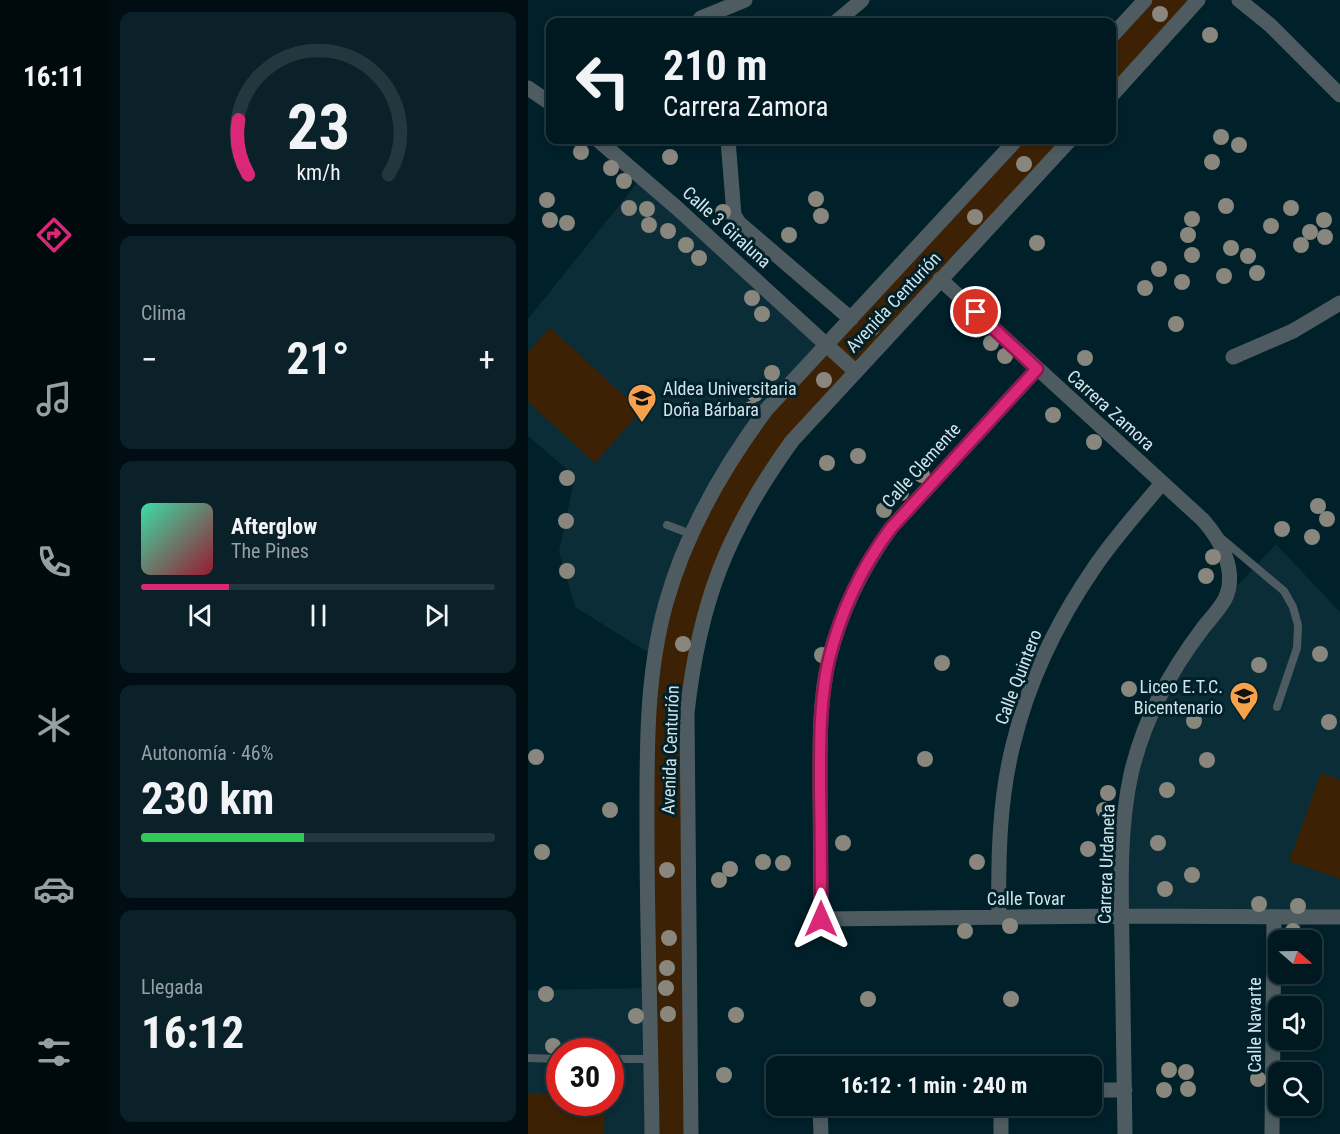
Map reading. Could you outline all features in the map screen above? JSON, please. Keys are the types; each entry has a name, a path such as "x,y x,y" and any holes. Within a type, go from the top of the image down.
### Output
{"street":[{"path":"700,18 745,0"},
{"path":"841,18 862,0"},
{"path":"1116,32 1145,0"},
{"path":"1116,91 1198,0"},
{"path":"1239,0 1340,95"},
{"path":"528,88 546,100"},
{"name":"Calle 3 Giraluna","path":"603,144 678,208 855,371"},
{"path":"728,144 734,215 739,224 851,319"},
{"name":"Avenida Centurión","path":"652,1134 647,728 650,686 658,636 666,603 691,534 717,482 738,447 766,410 1012,144"},
{"name":"Avenida Centurión","path":"691,1134 687,713 700,626 713,584 728,547 762,484 792,441 1066,144"},
{"name":"Carrera Zamora","path":"940,279 1214,532 1226,559 1229,573 1228,586"},
{"path":"1233,357 1293,331 1340,303"},
{"name":"Calle Clemente","path":"821,919 820,771 824,689 829,659 851,593 874,550 891,528 1037,369"},
{"name":"Calle Quintero","path":"999,917 1000,844 1005,791 1012,747 1034,680 1048,646 1094,567 1162,483"},
{"name":"Carrera Urdaneta","path":"1125,1134 1122,846 1131,774 1142,738 1164,686 1181,658 1218,610 1226,597 1228,586"},
{"name":"Calle Tovar","path":"821,919 1122,916 1340,917"},
{"name":"Calle Navarte","path":"1272,1134 1274,917"},
{"path":"1102,1090 1125,1090"},
{"path":"820,1116 821,1134"},
{"path":"1001,1116 1001,1134"}],"lane":[{"path":"667,525 691,534"},
{"path":"1214,532 1284,591 1293,607 1298,625 1297,648 1277,707"},
{"path":"528,1058 546,1059"},
{"path":"624,1059 651,1059"}],"shaded area":[{"path":"1145,0 1198,0 1116,91 1116,32"},
{"path":"1012,144 1066,144 792,441 746,511 692,671 691,1134 652,1134 647,795 666,603 738,447"},
{"name":"Aldea Universitaria Doña Bárbara","path":"641,178 825,345 654,656 575,607 559,552 575,476 528,436 528,319"},
{"path":"550,328 641,411 595,463 528,402 528,352"},
{"name":"Liceo E.T.C. Bicentenario","path":"1276,544 1340,612 1340,917 1122,916 1122,846 1142,738 1226,598"},
{"path":"1321,773 1340,780 1340,879 1289,861"},
{"path":"648,988 650,1134 528,1134 528,990"},
{"path":"528,1094 546,1094 546,1116 605,1116 604,1134 528,1134"}],"place":[{"name":"Aldea Universitaria Doña Bárbara","path":"642,424"},
{"name":"Liceo E.T.C. Bicentenario","path":"1244,722"}],"route":[{"path":"821,919 821,718 829,659 840,621 863,570 874,550 891,528 1037,369 976,312"}]}
